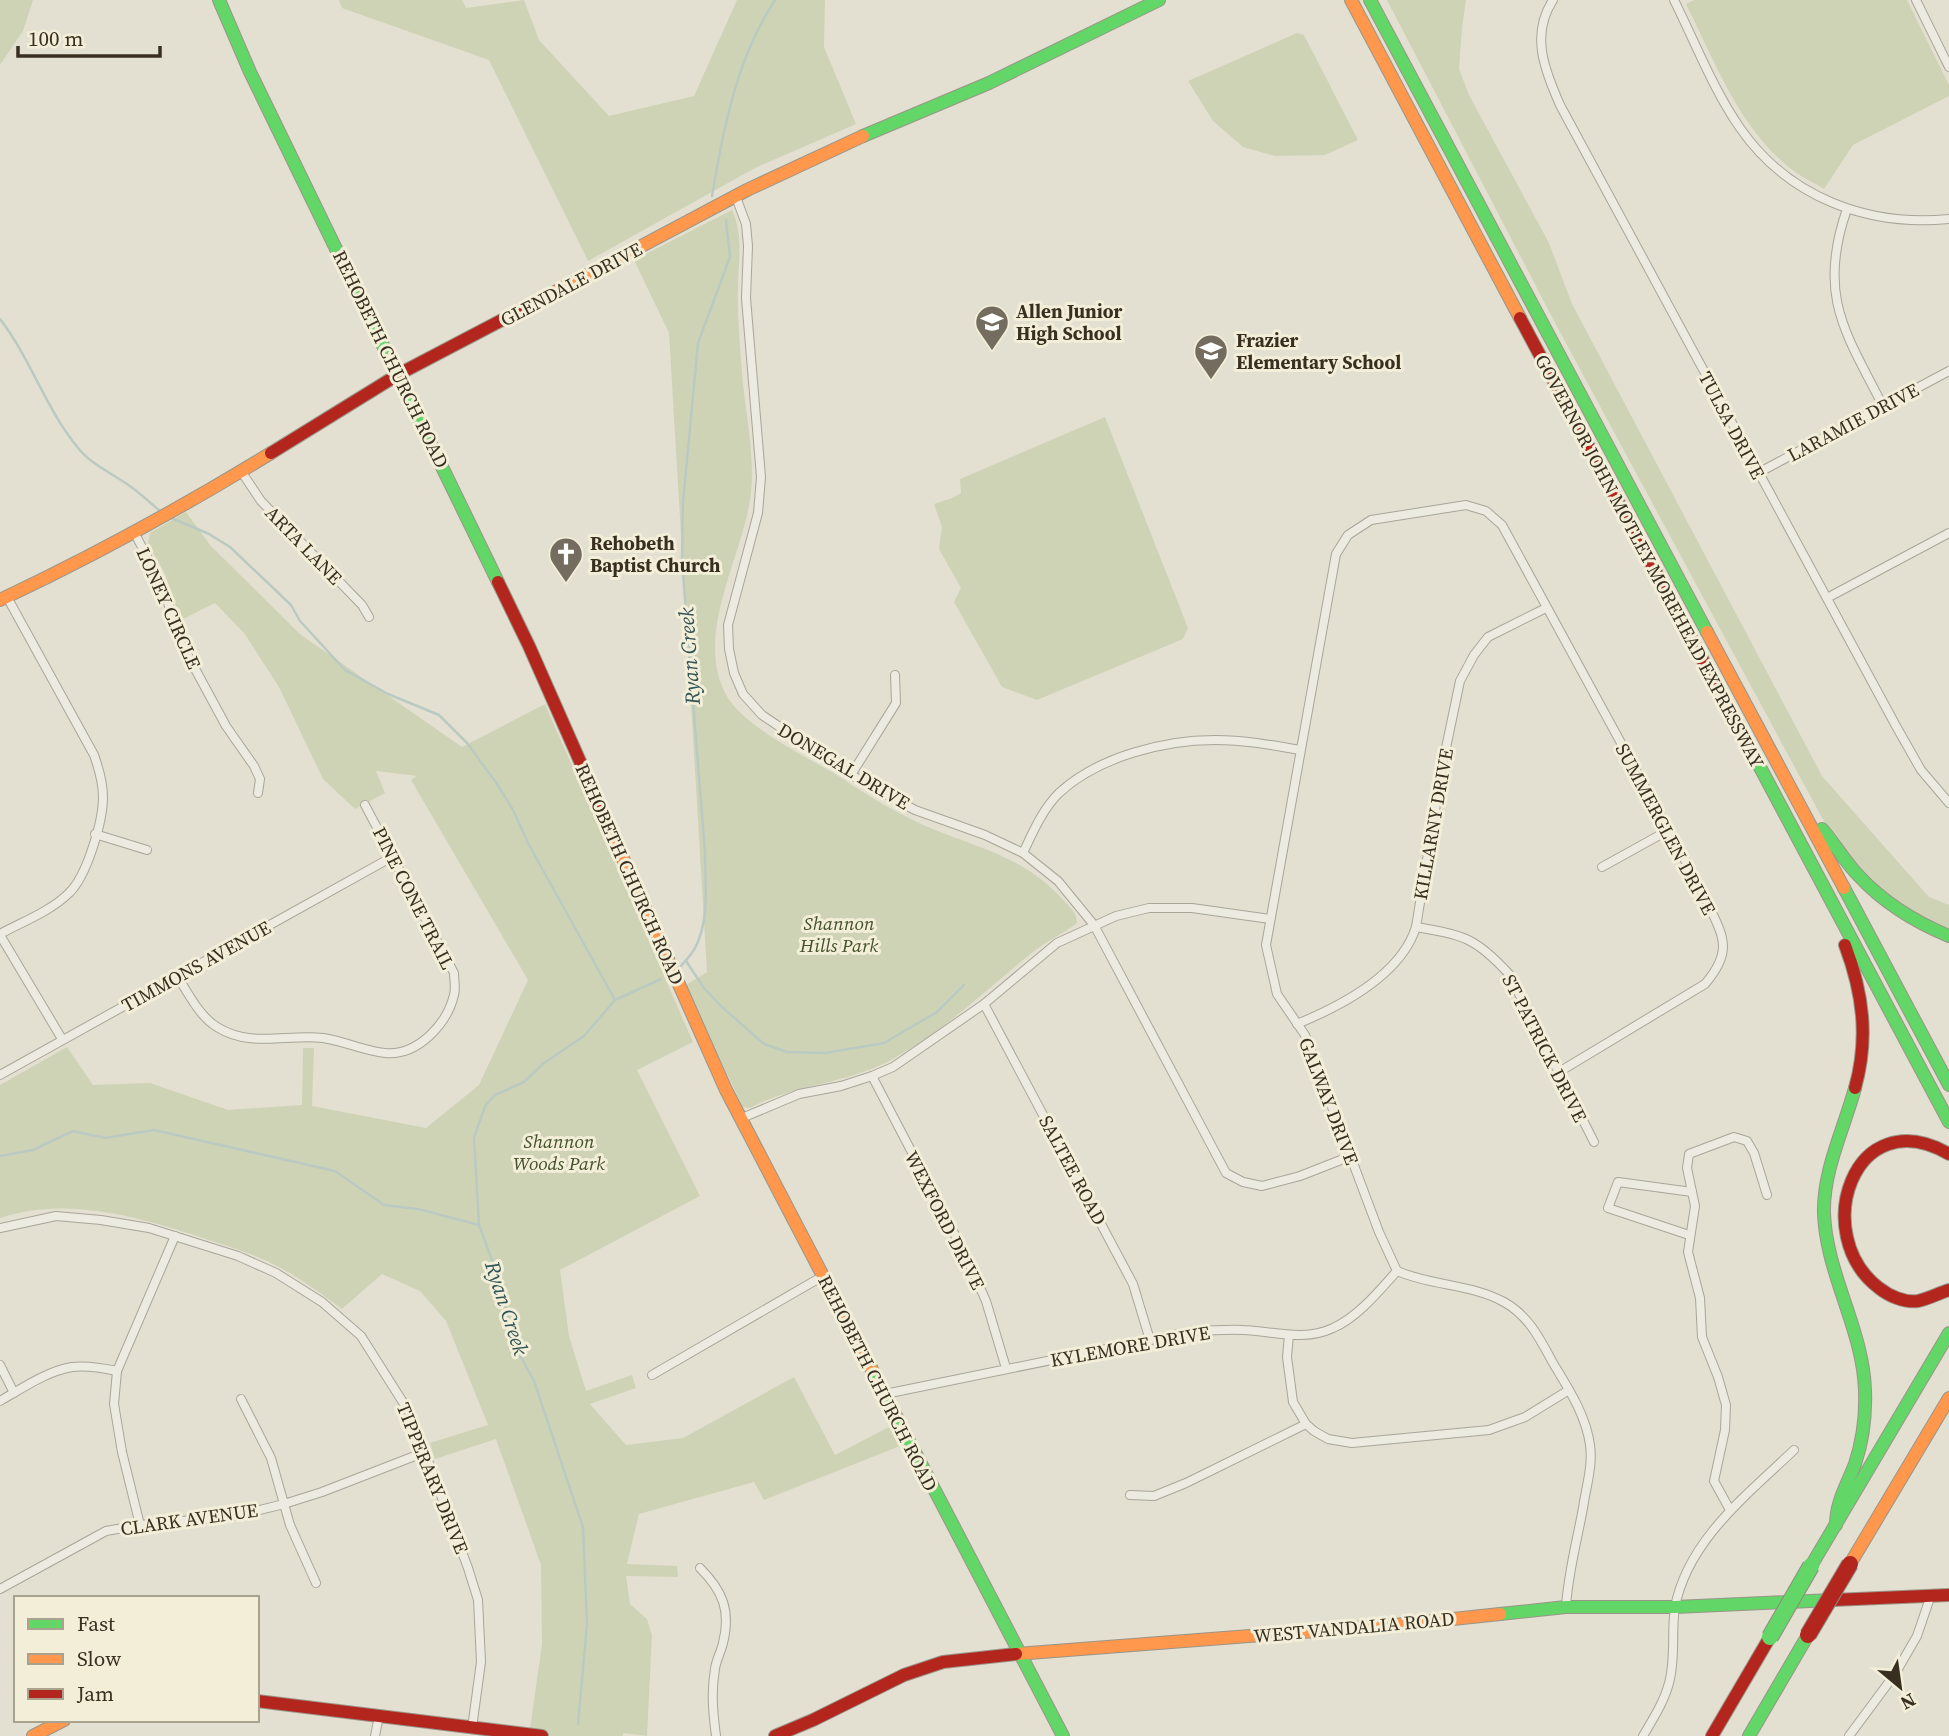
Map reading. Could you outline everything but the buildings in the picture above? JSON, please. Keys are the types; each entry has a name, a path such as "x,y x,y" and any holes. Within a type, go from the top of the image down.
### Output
{"main road":[{"name":"REHOBETH CHURCH ROAD","path":"219,0 250,72 529,646 726,1090 1063,1736"},
{"name":"GLENDALE DRIVE","path":"3,599 134,533 399,374 737,197 819,155 989,83 1159,0"},
{"name":"GOVERNOR JOHN MOTLEY MOREHEAD EXPRESSWAY","path":"1351,0 1949,1122"},
{"name":"GOVERNOR JOHN MOTLEY MOREHEAD EXPRESSWAY","path":"1370,0 1949,1086"},
{"path":"1805,815 1823,830 1859,876 1889,904 1949,936"},
{"path":"1803,846 1852,960 1864,1010 1865,1030 1862,1067 1829,1168 1825,1191 1824,1212 1829,1253 1856,1336 1866,1392 1860,1446 1835,1507 1836,1525"},
{"path":"1949,1154 1930,1143 1909,1139 1886,1143 1866,1155 1855,1168 1848,1182 1844,1202 1851,1251 1858,1269 1870,1284 1893,1298 1907,1302 1922,1303 1949,1290"},
{"path":"1712,1736 1949,1333"},
{"path":"1749,1736 1949,1398"},
{"name":"WEST VANDALIA ROAD","path":"775,1736 904,1675 943,1662 1406,1624 1566,1607 1675,1607 1949,1595"},
{"path":"259,1701 542,1736"},
{"path":"33,1736 60,1722"}],"street":[{"name":"TULSA DRIVE","path":"1553,0 1540,36 1545,72 1560,105 1921,769 1949,803"},
{"path":"1674,0 1730,113 1748,140 1768,162 1792,181 1847,209 1901,221 1949,219"},
{"path":"1916,0 1949,67"},
{"name":"DONEGAL DRIVE","path":"737,197 746,224 748,246 747,312 761,477 758,513 728,625 734,673 743,694 762,715 851,775 915,810 985,835 1023,853 1058,881 1094,925 1226,1173 1243,1182 1262,1186 1300,1176 1351,1156"},
{"path":"1847,209 1834,266 1835,300 1844,332 1883,406"},
{"name":"LARAMIE DRIVE","path":"1758,473 1949,371"},
{"name":"ARTA LANE","path":"241,471 261,501 362,605 369,617"},
{"name":"GALWAY DRIVE","path":"1398,1271 1378,1232 1305,1035 1277,994 1266,945 1336,554 1348,535 1371,520 1466,505 1486,511 1502,525"},
{"name":"SUMMERGLEN DRIVE","path":"1502,525 1703,895 1725,951 1719,968 1705,984 1559,1072"},
{"name":"LONEY CIRCLE","path":"134,533 163,587 184,648 226,726 254,766 260,779 258,793"},
{"path":"1827,598 1949,533"},
{"path":"3,599 94,755 102,780 103,800 95,834 76,885 55,904 0,935 62,1039"},
{"name":"KILLARNY DRIVE","path":"1297,1024 1320,1015 1355,995 1394,965 1411,943 1460,681 1474,655 1489,637 1546,608"},
{"path":"851,775 896,702 895,675"},
{"path":"1023,853 1042,814 1058,794 1078,779 1117,759 1170,744 1213,740 1258,742 1300,750"},
{"name":"PINE CONE TRAIL","path":"177,976 201,1013 218,1028 239,1035 261,1040 323,1038 388,1054 409,1049 425,1039 447,1013 455,992 454,973 365,805"},
{"path":"1602,867 1667,831"},
{"path":"95,834 147,850"},
{"name":"TIMMONS AVENUE","path":"0,1075 392,857"},
{"path":"742,1118 799,1094 841,1086 893,1067 984,1004 1057,943 1116,916 1149,908 1192,908 1270,919"},
{"name":"ST PATRICK DRIVE","path":"1416,927 1458,934 1475,942 1490,952 1509,974 1594,1142"},
{"name":"SALTEE ROAD","path":"984,1004 1133,1284 1150,1339"},
{"name":"WEXFORD DRIVE","path":"872,1076 966,1256 986,1301 1006,1368"},
{"path":"1730,1510 1714,1480 1725,1430 1726,1405 1702,1337 1700,1298 1688,1252 1695,1206 1687,1168 1689,1154 1734,1137 1747,1141 1754,1153 1767,1195"},
{"path":"1689,1235 1608,1208 1618,1182 1692,1192"},
{"name":"TIPPERARY DRIVE","path":"0,1228 56,1216 113,1222 176,1236 238,1256 276,1273 321,1302 361,1336 411,1415 478,1600 481,1662 472,1728"},
{"path":"140,1525 122,1452 114,1404 117,1371 176,1236"},
{"path":"1398,1271 1419,1280 1482,1291 1519,1311 1534,1328 1569,1390 1584,1420 1590,1445 1590,1474 1578,1538 1567,1578 1566,1607"},
{"name":"KYLEMORE DRIVE","path":"885,1394 1195,1331 1244,1330 1309,1335 1333,1328 1353,1315 1398,1271"},
{"path":"652,1375 823,1276"},
{"path":"1289,1335 1287,1357 1293,1402 1306,1424 1328,1439 1352,1443 1489,1430 1525,1417 1569,1390"},
{"path":"0,1365 14,1393"},
{"path":"0,1401 44,1377 71,1367 117,1371"},
{"path":"241,1399 271,1458 299,1550 316,1583"},
{"path":"1130,1495 1154,1496 1306,1424"},
{"path":"1643,1736 1670,1681 1675,1607 1687,1572 1707,1538 1730,1510 1794,1450"},
{"name":"CLARK AVENUE","path":"0,1589 106,1531 235,1516 284,1504 425,1452"},
{"path":"700,1568 715,1583 723,1598 727,1627 715,1667 712,1702 716,1736"},
{"path":"1849,1736 1900,1665 1917,1636 1931,1595"},
{"path":"376,1736 379,1716"}],"green space":[{"path":"0,0 33,0 23,31 0,65"},
{"path":"339,0 462,0 466,8 524,0 539,40 609,116 694,96 737,0 825,0 824,47 856,124 755,168 588,261 489,60 342,8"},
{"path":"1387,0 1466,0 1459,69 1469,95 1549,243 1572,304 1822,776 1929,897 1949,905 1949,928 1929,920 1895,899 1867,874 1827,827 1553,319"},
{"path":"1694,0 1907,0 1949,85 1949,96 1853,145 1824,189 1795,172 1773,153 1743,114 1718,71 1686,4"},
{"path":"1297,33 1304,35 1358,140 1325,155 1275,156 1243,147 1213,121 1188,81"},
{"name":"Shannon Hills Park","path":"732,210 740,248 738,320 752,478 746,518 717,623 715,649 718,674 728,698 748,720 762,730 885,806 1027,870 1046,883 1077,919 1077,923 1038,948 963,1011 907,1051 870,1069 783,1094 750,1108 743,1107 686,985 707,972 669,333 634,260"},
{"path":"1105,417 1188,628 1183,639 1037,700 1002,687 954,602 961,588 939,549 942,527 934,504 961,493 960,479"},
{"name":"Shannon Woods Park","path":"186,512 210,545 301,635 462,747 545,704 693,1042 637,1070 700,1196 560,1270 569,1336 586,1391 632,1375 636,1388 590,1404 626,1445 683,1438 794,1377 835,1455 891,1426 900,1446 764,1500 754,1482 639,1514 627,1564 677,1566 678,1577 626,1576 630,1604 647,1619 652,1635 647,1736 623,1733 623,1736 529,1736 542,1644 541,1565 496,1439 435,1459 430,1443 488,1425 446,1321 420,1291 382,1274 342,1309 301,1280 266,1261 151,1222 101,1211 75,1209 25,1212 0,1218 0,1085 67,1047 93,1085 150,1083 228,1110 302,1105 303,1048 314,1048 312,1106 426,1128 479,1085 528,980 411,780 417,776 376,771 385,793 355,809 323,779 279,687 244,633 215,603 181,620 165,574 148,544 150,533"}],"waterway":[{"name":"Ryan Creek","path":"712,196 721,146 741,70 775,0"},
{"name":"Ryan Creek","path":"681,966 694,950 700,937 705,914 706,889 682,561 683,502 698,343 730,257 726,220"},
{"path":"0,319 21,351 57,418 79,449 160,511"},
{"path":"169,517 209,534 230,547 291,605 300,621 345,670 388,694 439,715 467,743 513,810 529,845 615,1000"},
{"path":"686,961 704,988 721,1006 764,1044 787,1052 825,1053 884,1043 937,1012 964,985"},
{"name":"Ryan Creek","path":"578,1724 587,1624 583,1527 534,1381 516,1348 499,1279 479,1225 474,1138 485,1106 495,1095 524,1082 544,1063 584,1036 615,1000 661,979"},
{"path":"0,1156 33,1150 73,1131 105,1138 154,1130 335,1171 384,1205 418,1209 479,1225"}],"traffic: fast":[{"path":"219,0 250,72 498,582"},
{"path":"863,136 989,83 1159,0"},
{"path":"1370,0 1707,632"},
{"path":"1729,709 1949,1122"},
{"path":"1822,829 1854,871 1879,895 1912,918 1949,936"},
{"path":"1844,888 1949,1085"},
{"path":"1836,1525 1840,1501 1860,1446 1865,1390 1858,1345 1831,1258 1824,1213 1830,1165 1855,1088"},
{"path":"1811,1566 1949,1333"},
{"path":"871,1368 1063,1736"},
{"path":"1770,1637 1811,1566"},
{"path":"1500,1614 1566,1607 1675,1607 1833,1600"},
{"path":"1749,1736 1808,1635"}],"traffic: slow":[{"path":"1351,0 1520,318"},
{"path":"523,309 747,190 863,136"},
{"path":"0,600 137,530 271,453"},
{"path":"1707,632 1844,888"},
{"path":"605,818 726,1090 871,1368"},
{"path":"1850,1564 1949,1398"},
{"path":"1016,1654 1406,1624 1500,1614"},
{"path":"33,1736 60,1722"}],"traffic: jam":[{"path":"271,453 399,374 523,309"},
{"path":"1520,318 1729,709"},
{"path":"498,582 605,818"},
{"path":"1845,945 1856,981 1862,1016 1862,1051 1855,1088"},
{"path":"1949,1154 1916,1142 1888,1144 1866,1158 1852,1180 1845,1208 1847,1237 1858,1265 1879,1288 1887,1294 1908,1301 1926,1299 1949,1290"},
{"path":"1808,1635 1850,1564"},
{"path":"1833,1600 1949,1595"},
{"path":"1712,1736 1770,1637"},
{"path":"775,1736 904,1675 943,1662 1016,1654"},
{"path":"259,1701 542,1736"}],"place":[{"name":"Allen Junior High School","path":"992,352"},
{"name":"Frazier Elementary School","path":"1211,381"},
{"name":"Rehobeth Baptist Church","path":"566,584"}]}
